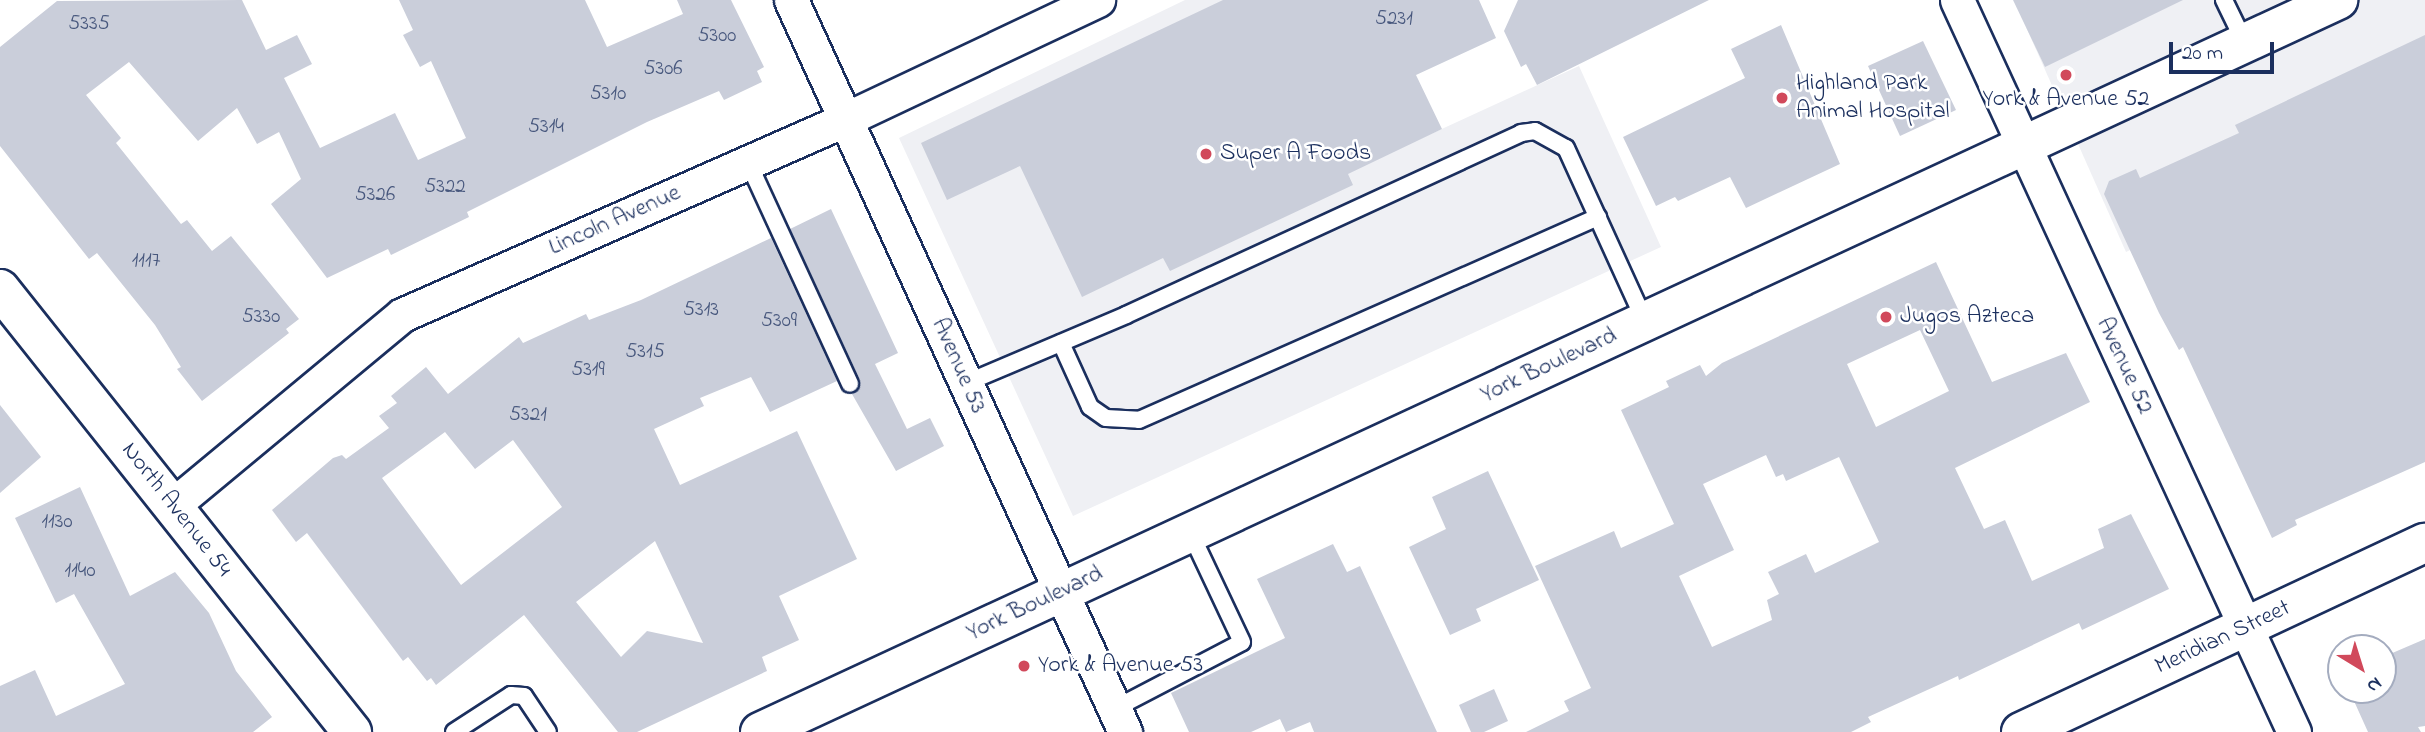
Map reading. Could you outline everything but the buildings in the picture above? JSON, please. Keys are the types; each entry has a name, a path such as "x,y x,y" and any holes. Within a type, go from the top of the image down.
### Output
{"main road":[{"name":"York Boulevard","path":"760,732 2338,0"},
{"name":"North Avenue 54","path":"0,289 352,732"},
{"name":"Meridian Street","path":"2021,732 2425,544"}],"street":[{"name":"Avenue 53","path":"791,0 1059,593 1120,721"},
{"name":"Lincoln Avenue","path":"172,506 402,315 845,119 1098,0"},
{"name":"Avenue 52","path":"1957,0 2294,732"}],"lane":[{"path":"2224,0 2245,43"},
{"path":"966,383 1061,343 1521,134 1548,135 1566,148 1645,321"},
{"path":"748,162 850,384"},
{"path":"1061,343 1090,407 1106,418 1139,420 1598,216"},
{"path":"1120,721 1242,642 1190,533"},
{"path":"454,732 511,695 524,696 548,732"}],"shaded area":[{"path":"1185,0 1356,0 1420,139 1579,66 1661,247 1073,516 899,138"},
{"path":"2014,0 2425,0 2425,110 2126,252"}],"place":[{"name":"York & Avenue 52","path":"2066,75"},
{"name":"Highland Park Animal Hospital","path":"1782,98"},
{"name":"Super A Foods","path":"1206,154"},
{"name":"Jugos Azteca","path":"1886,317"},
{"name":"York & Avenue 53","path":"1024,666"}]}
